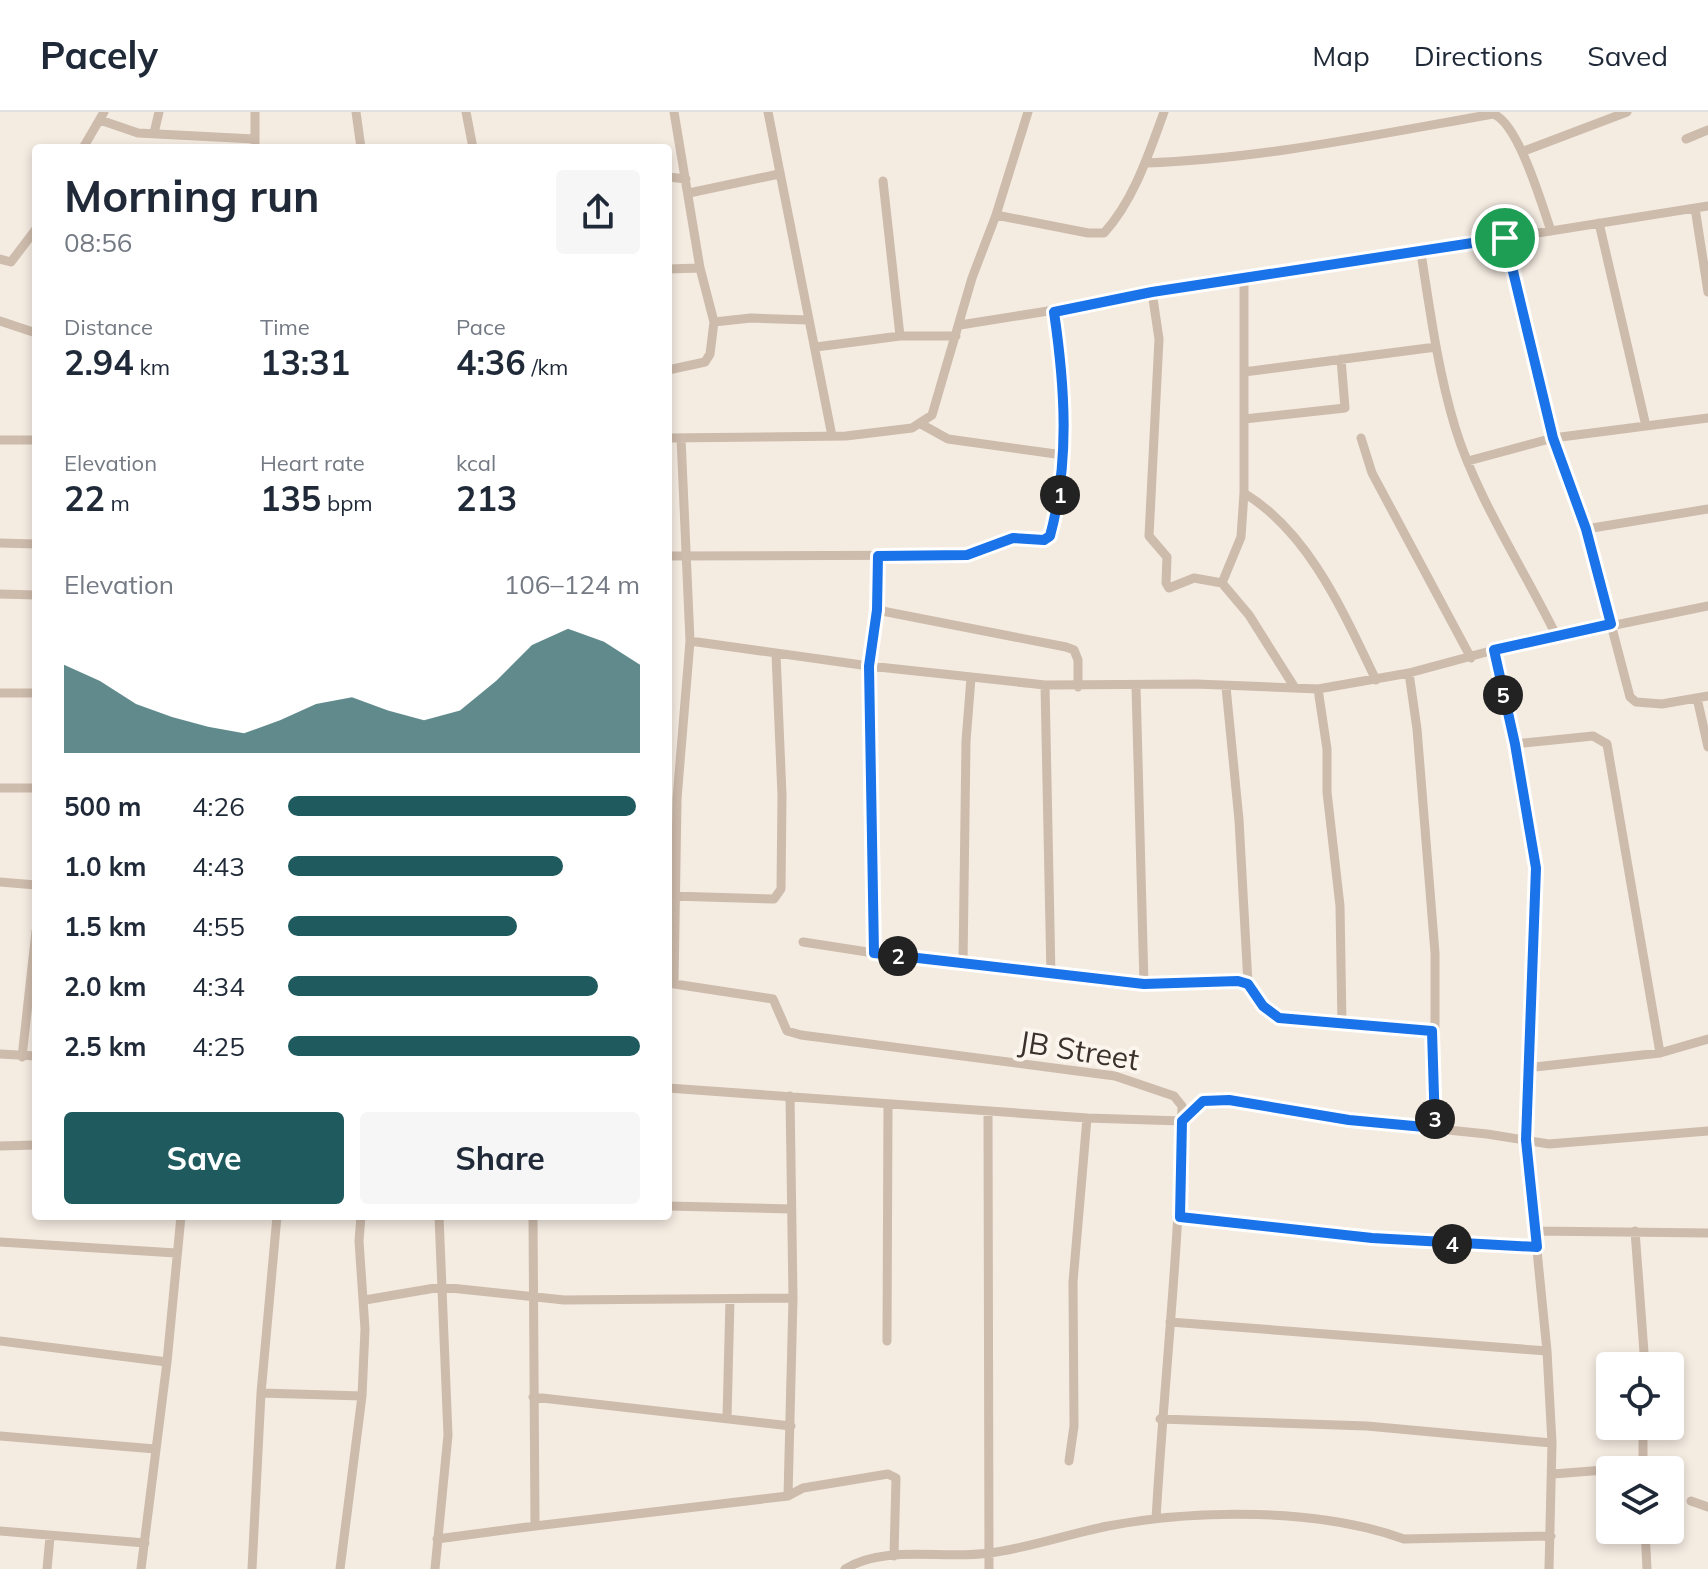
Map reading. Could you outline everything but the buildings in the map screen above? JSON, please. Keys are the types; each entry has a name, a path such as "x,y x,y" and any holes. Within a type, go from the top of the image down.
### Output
{"street":[{"path":"154,133 159,112"},
{"path":"85,144 102,116 138,133 254,143 255,112"},
{"path":"356,112 360,144"},
{"path":"466,112 472,144"},
{"path":"672,369 705,362 710,354 714,322 700,268 674,112"},
{"path":"768,112 832,436"},
{"path":"672,438 832,436 901,431 921,424 932,415 939,400 972,278 996,215 1028,112"},
{"path":"996,215 1088,233 1104,233 1115,221 1146,163 1164,112"},
{"path":"1524,151 1627,112"},
{"path":"1146,163 1192,161 1345,140 1493,114 1502,117 1524,151 1551,231"},
{"path":"1686,139 1708,130"},
{"path":"689,193 779,174"},
{"path":"672,177 686,179"},
{"path":"883,181 900,336"},
{"path":"960,325 1054,312 1244,277 1421,253 1708,206"},
{"path":"1695,208 1708,292"},
{"path":"1599,223 1646,426"},
{"path":"0,259 11,262 18,257 32,235"},
{"path":"1505,238 1553,438 1586,529 1630,697 1636,702 1662,704 1708,696"},
{"path":"1421,253 1436,347 1455,427 1468,461 1557,637"},
{"path":"672,269 700,268"},
{"path":"1222,583 1241,537 1244,493 1244,277"},
{"path":"1152,292 1159,339 1149,536 1167,557 1166,583 1169,588 1194,578 1222,583 1249,615 1295,688"},
{"path":"672,556 967,555 1013,538 1048,539 1061,489 1063,455 1063,377 1054,312"},
{"path":"714,322 751,318 809,320"},
{"path":"0,321 32,332"},
{"path":"816,347 900,336 956,336"},
{"path":"1244,372 1436,347"},
{"path":"1244,419 1345,408 1341,359"},
{"path":"1468,461 1553,438 1708,418"},
{"path":"921,424 948,439 1063,455"},
{"path":"672,848 673,799 690,641 681,438"},
{"path":"1361,438 1372,473 1471,658"},
{"path":"0,440 32,440"},
{"path":"1244,493 1280,521 1324,579 1376,680"},
{"path":"1586,529 1708,509"},
{"path":"0,543 32,544"},
{"path":"874,953 869,666 877,610 878,556"},
{"path":"0,594 32,595"},
{"path":"690,641 869,666 1045,685 1318,689 1409,673 1494,650 1708,606"},
{"path":"877,610 1074,650 1078,660 1078,687"},
{"path":"1494,650 1515,744 1536,868 1526,1068 1526,1140 1547,1351 1552,1443 1549,1569"},
{"path":"672,896 774,899 781,889 782,795 776,654"},
{"path":"1409,673 1417,729 1435,953 1432,1031 1435,1128"},
{"path":"963,965 966,741 971,678"},
{"path":"1045,685 1051,976"},
{"path":"1136,686 1144,984"},
{"path":"1226,687 1239,820 1248,984 1263,1006 1279,1018 1432,1031"},
{"path":"1318,689 1327,749 1327,792 1340,906 1342,1024"},
{"path":"0,693 32,693"},
{"path":"1697,698 1708,747"},
{"path":"1515,744 1593,736 1607,744 1660,1053"},
{"path":"0,788 32,788"},
{"path":"0,882 32,885"},
{"path":"803,942 1051,976 1144,984 1238,981 1248,984"},
{"path":"22,1057 32,967"},
{"name":"JB Street","path":"672,984 773,999 787,1031 801,1035 1115,1076 1174,1096 1182,1106 1182,1121"},
{"path":"1526,1068 1660,1053 1708,1039"},
{"path":"0,1054 32,1056"},
{"path":"672,1088 1087,1118 1182,1121"},
{"path":"788,1496 793,1298 790,1096"},
{"path":"1156,1519 1160,1419 1180,1217 1182,1121 1203,1101 1229,1100 1349,1120 1549,1144 1708,1131"},
{"path":"887,1341 888,1104"},
{"path":"988,1111 989,1569"},
{"path":"1069,1461 1074,1426 1073,1282 1087,1118"},
{"path":"0,1146 32,1145"},
{"path":"672,1206 791,1209"},
{"path":"1180,1217 1372,1238 1537,1247"},
{"path":"141,1569 167,1362 180,1220"},
{"path":"252,1569 261,1393 277,1220"},
{"path":"340,1569 362,1396 365,1300 359,1241 361,1220"},
{"path":"435,1569 448,1435 439,1220"},
{"path":"533,1220 535,1526"},
{"path":"1534,1231 1708,1233"},
{"path":"1635,1231 1644,1352"},
{"path":"0,1242 176,1253"},
{"path":"365,1300 441,1287 534,1294 564,1300 793,1298"},
{"path":"727,1418 730,1299"},
{"path":"1170,1322 1547,1351"},
{"path":"0,1341 167,1362"},
{"path":"261,1393 362,1396"},
{"path":"533,1397 791,1426"},
{"path":"1160,1419 1367,1426 1552,1443"},
{"path":"0,1436 155,1449"},
{"path":"1553,1474 1596,1471"},
{"path":"437,1539 788,1496 803,1488 888,1474 896,1478 894,1556"},
{"path":"1691,1501 1708,1507"},
{"path":"845,1569 856,1562 894,1556 989,1554 1156,1519 1238,1514 1303,1518 1381,1531 1404,1539 1551,1536"},
{"path":"0,1531 145,1543"},
{"path":"47,1569 50,1537"},
{"path":"1646,1544 1647,1569"}],"route":[{"path":"1505,238 1553,438 1586,529 1611,624 1494,650 1515,744 1536,868 1526,1068 1526,1140 1537,1247 1372,1238 1180,1217 1182,1121 1203,1101 1229,1100 1349,1120 1435,1128 1432,1031 1279,1018 1263,1006 1248,984 1238,981 1144,984 1051,976 874,953 869,666 877,610 878,556 967,555 1013,538 1048,539 1061,489 1063,455 1063,377 1054,312 1152,292 1505,238"}]}
